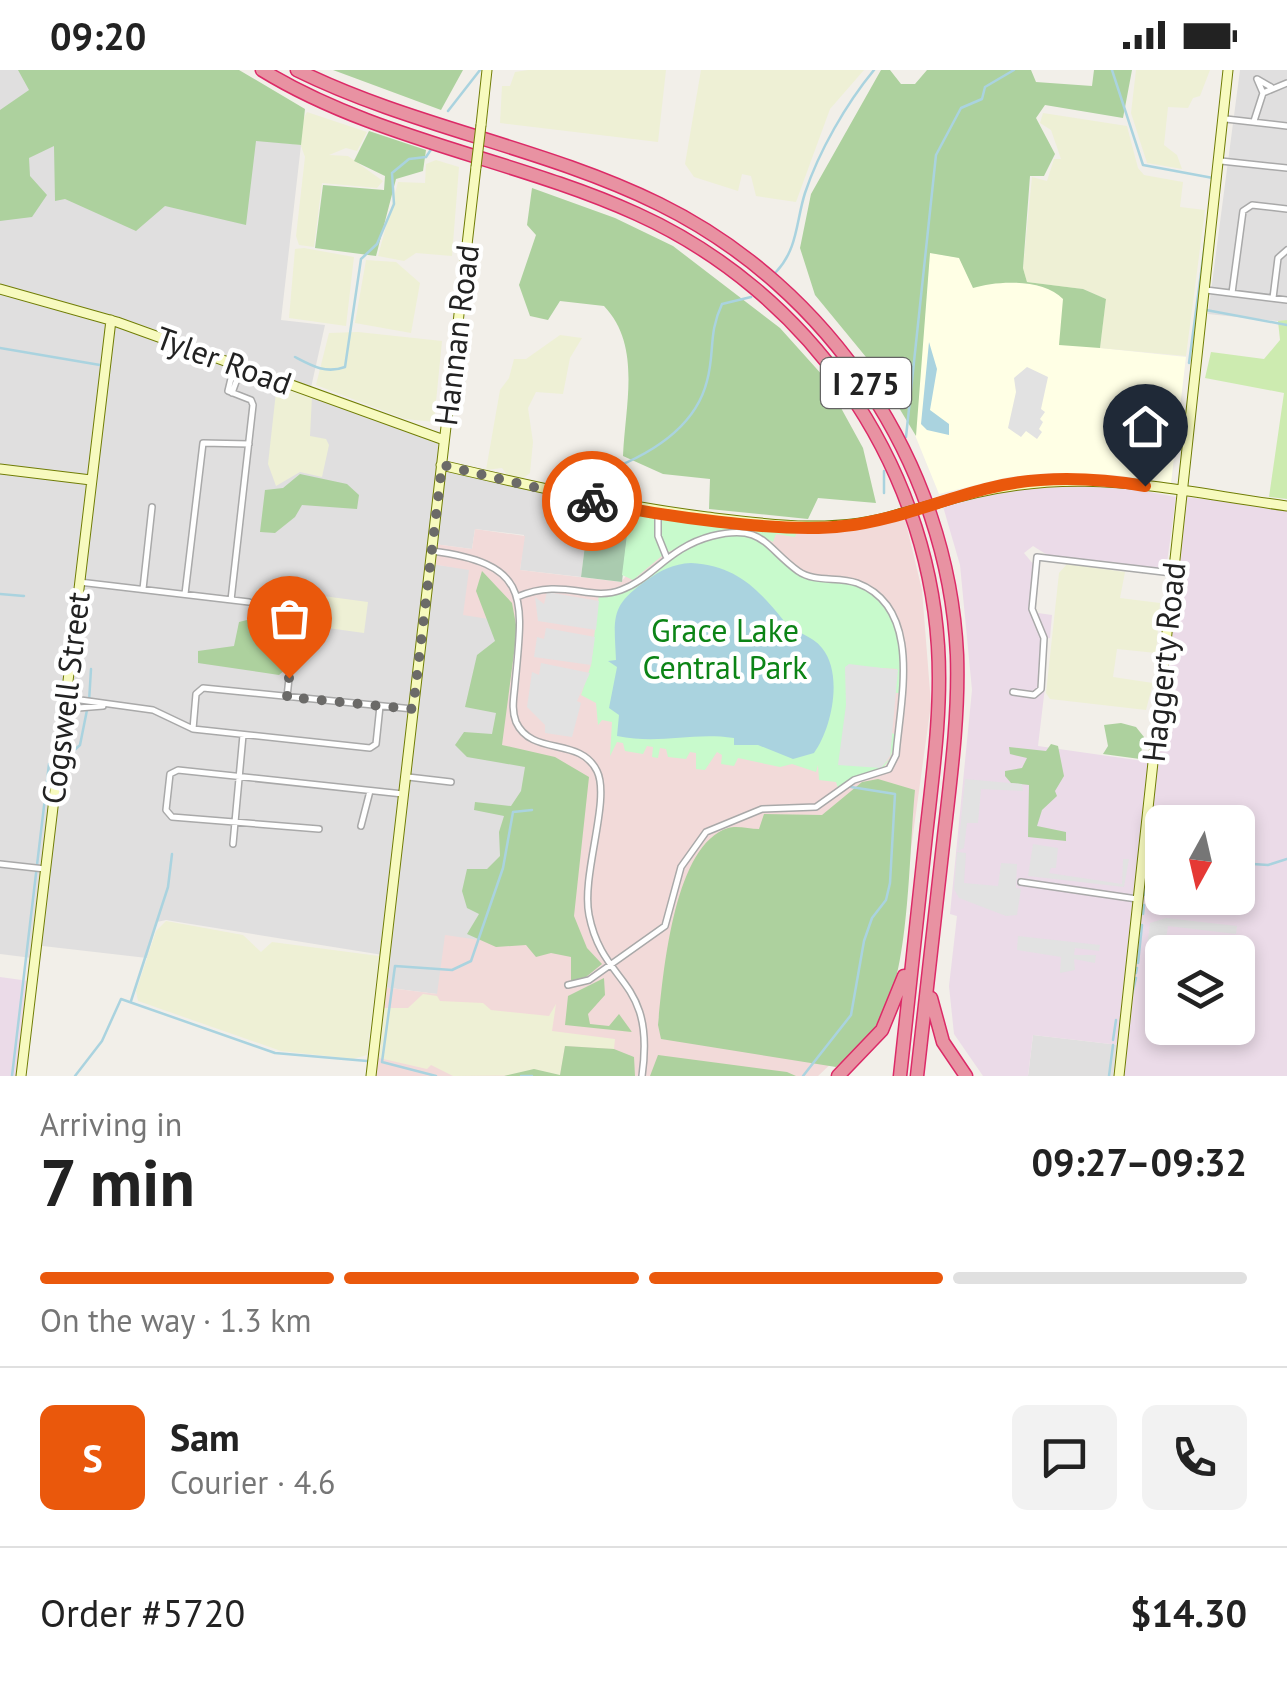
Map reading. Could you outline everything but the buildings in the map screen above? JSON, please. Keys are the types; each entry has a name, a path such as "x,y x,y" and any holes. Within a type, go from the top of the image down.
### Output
{"highway":[{"name":"I 275","path":"262,70 328,104 650,220 735,272 818,350 884,450 918,537 928,576 937,632 939,700 900,1076"},
{"name":"I 275","path":"297,70 327,84 582,172 689,220 717,236 798,302 854,366 915,474 940,546 952,602 956,714 917,1076"},
{"path":"306,70 327,84"},
{"path":"838,1076 866,1051 894,1009 922,874"},
{"path":"935,916 932,1010 942,1042 966,1076"}],"street":[{"name":"Hannan Road","path":"371,1076 487,70"},
{"name":"Haggerty Road","path":"1119,1076 1180,492 1226,118 1228,70"},
{"path":"1263,93 1257,78 1270,87"},
{"path":"1254,122 1263,93 1287,83"},
{"path":"1226,118 1287,126"},
{"path":"1221,160 1287,168"},
{"path":"1232,293 1246,208 1287,209"},
{"path":"1272,298 1284,251"},
{"name":"Tyler Road","path":"0,289 111,320 444,440"},
{"path":"1205,290 1287,300"},
{"name":"Cogswell Street","path":"21,1076 111,320"},
{"path":"230,600 253,402 231,393 238,365"},
{"path":"185,594 204,442 249,444"},
{"path":"442,465 598,503 824,527 899,514 995,486 1048,479 1100,479 1287,506"},
{"path":"0,469 91,480"},
{"path":"142,589 152,507"},
{"path":"658,511 658,536 666,556"},
{"path":"517,596 552,586 619,591 666,556 708,537 748,535 771,543 802,573 857,583 883,601 899,630 903,667 896,754 888,770 856,779 820,806 762,810 706,832 681,867 665,926 589,980 568,985"},
{"path":"432,551 487,562 504,576 517,596 522,623 513,704 516,723 536,742 584,756 600,778 587,898 596,937 632,988 642,1011 646,1036 642,1076"},
{"path":"1013,692 1034,696 1041,690 1044,638 1032,608 1036,556 1172,573"},
{"path":"79,582 249,602"},
{"path":"287,697 289,678"},
{"path":"193,729 199,690 413,709"},
{"path":"65,697 156,711 193,729 374,747 380,706"},
{"path":"64,712 69,706 106,705"},
{"path":"232,844 244,735"},
{"path":"319,829 168,815 172,771 402,794"},
{"path":"405,777 451,782"},
{"path":"361,826 370,790"},
{"path":"0,864 45,869"},
{"path":"1021,882 1140,900"}],"shaded area":[{"path":"0,70 143,70 137,126 301,145 281,320 325,325 310,392 440,441 383,955 166,920 157,922 147,958 34,945 32,958 0,954"},
{"path":"666,70 658,142 500,123 502,86 510,86 515,72"},
{"path":"701,70 864,70 830,109 796,202 756,196 751,176 742,174 738,191 694,177 685,164"},
{"path":"1136,70 1210,70 1200,96 1193,98 1188,108 1168,107 1164,145 1177,155 1182,169 1147,163 1131,113"},
{"path":"1240,70 1287,70 1287,322 1208,314"},
{"path":"307,112 367,132 357,151 346,148 329,155 348,156 383,181 377,188 322,183 314,247 299,245 296,236 305,157 296,132"},
{"path":"1043,113 1127,126 1138,168 1144,175 1183,182 1180,207 1205,210 1186,356 1100,348 1106,299 1083,289 1027,282 1023,268 1032,177 1047,181 1054,159 1061,159 1051,130 1040,123"},
{"path":"436,160 459,167 452,256 416,253 404,261 378,256 398,182 425,183 426,164"},
{"path":"295,249 354,257 346,326 289,318"},
{"path":"930,253 1023,268 1106,299 1100,348 1186,357 1171,483 1115,475 1049,473 1008,477 939,494 915,435"},
{"path":"366,260 396,262 420,283 411,333 355,323"},
{"path":"358,332 442,341 434,422 405,419 316,385 329,333"},
{"path":"560,335 582,338 570,358 563,394 536,392 528,408 533,442 530,473 522,479 508,476 502,468 486,470 500,390 509,378 514,359 526,359"},
{"path":"1027,367 1048,377 1041,409 1045,412 1040,419 1042,432 1037,439 1026,431 1021,437 1008,428 1016,392 1014,378"},
{"path":"281,388 312,396 310,436 326,439 329,445 322,477 300,472 276,486 268,464 276,392"},
{"path":"446,470 590,503 581,577 520,570 524,535 475,529 472,549 434,544"},
{"path":"1084,480 1176,497 1166,570 1049,556 1033,546 1024,553 1034,565 1031,612 1052,615 1050,638 1043,639 1040,686 1045,687 1038,746 1150,762 1119,1045 1033,1035 1028,1076 983,1076 954,1034 949,986 957,916 950,914 972,690 960,565 942,503 980,491"},
{"path":"1186,497 1287,509 1287,1076 1122,1076 1145,868 1145,915 1255,915 1255,805 1152,805"},
{"path":"590,505 630,511 622,582 581,577"},
{"path":"645,513 780,527 904,515 922,590 931,704 894,972 875,1022 818,1076 373,1076 382,987 437,994 445,935 507,944 537,757 497,751 515,623 463,615 469,570 431,564 434,544 472,549 475,529 525,536 520,570 621,582 641,558"},
{"path":"431,564 469,569 515,622 537,756 508,944 437,994 382,987"},
{"path":"1067,564 1125,572 1120,598 1160,603 1156,653 1117,649 1113,677 1153,683 1146,710 1050,699 1046,693 1059,573"},
{"path":"257,589 368,602 364,633 255,618"},
{"path":"547,592 599,601 596,630 538,621 535,597 544,604"},
{"path":"546,628 595,637 591,665 534,657 537,637 544,639"},
{"path":"541,663 590,673 577,701 581,703 572,737 545,733 545,725 527,707 532,672 539,675"},
{"path":"849,664 898,670 890,756 881,768 838,765 846,705 845,667"},
{"path":"965,779 1022,784 1023,791 981,789 978,823 967,823 964,848 958,851"},
{"path":"1033,844 1058,848 1056,868 1049,873 1122,884 1123,859 1129,859 1124,887 1028,876"},
{"path":"957,852 966,853 964,883 998,886 1001,863 1017,864 1016,888 1021,889 1017,915 1006,916 959,898 954,889"},
{"path":"1166,918 1237,926 1236,934 1168,926 1167,935 1149,935 1150,923"},
{"path":"166,921 243,935 261,952 272,942 379,956 367,1055 353,1059 281,1051 138,1001 136,991 156,931"},
{"path":"1018,936 1100,945 1099,951 1075,948 1074,955 1096,955 1095,963 1074,959 1075,970 1060,973 1061,957 1017,950"},
{"path":"0,977 29,981 17,1076 0,1076"},
{"path":"423,994 437,996 440,1001 483,1003 491,1010 549,1016 556,1004 552,1031 615,1039 614,1049 565,1046 560,1075 453,1076 431,1065 427,1069 379,1058 384,1008 408,1008"},
{"path":"1033,1035 1119,1045 1116,1076 1028,1076"}],"green space":[{"path":"18,70 239,70 305,109 301,145 256,141 246,225 165,206 136,231 65,199 55,201 54,146 29,158 30,176 47,195 32,217 0,221 0,110 29,90"},
{"path":"333,70 463,70 441,110"},
{"path":"881,70 890,70 901,84 915,84 927,70 1031,70 1036,82 1092,86 1094,70 1132,70 1123,118 1045,105 1036,118 1055,154 1044,176 1030,176 1023,268 1027,282 1083,289 1106,299 1100,348 1059,345 1063,299 1055,292 1020,283 973,288 959,258 930,253 916,436 875,368 815,295 800,248 811,194"},
{"path":"369,131 426,150 423,171 396,179 376,256 315,248 323,185 384,190 385,176 354,161"},
{"path":"532,188 615,218 673,246 780,328 824,377 863,448 876,503 818,498 808,519 709,509 710,479 663,474 623,456 628,377 623,339 616,322 604,306 560,301 548,320 530,316 519,285 536,235 527,225"},
{"path":"1287,320 1287,499 1269,497 1284,393 1205,378 1211,352 1264,359 1280,340 1278,321"},
{"path":"300,474 347,484 359,495 357,509 302,505 295,517 275,533 260,532 265,490 283,488"},
{"path":"630,511 653,514 663,555 633,580 622,575"},
{"path":"662,515 798,529 795,537 776,534 773,542 733,533 668,552 660,536"},
{"name":"Grace Lake Central Park","path":"735,535 762,544 794,570 856,585 871,593 891,616 900,645 900,693 895,693 897,669 848,666 881,767 890,758 878,772 838,788 836,782 819,780 818,765 816,772 792,764 780,767 738,758 734,766 721,764 722,755 717,752 705,770 696,769 696,753 690,752 686,759 668,757 666,749 660,748 658,758 652,757 653,747 647,746 643,754 625,751 623,743 617,742 610,756 612,722 602,720 598,725 596,703 581,695 591,665 599,594 625,588 687,548"},
{"path":"482,571 512,603 517,630 502,745 555,757 589,777 574,916 587,948 602,964 586,977 571,981 571,957 551,953 536,957 526,945 496,947 467,934 479,914 467,908 462,891 467,869 487,869 500,856 499,832 504,816 474,810 475,802 511,806 521,791 525,767 467,757 455,745 464,732 492,734 496,713 465,707 477,655 495,641 476,591"},
{"path":"251,619 326,633 294,642 286,669 279,675 198,663 198,651 234,646 239,622"},
{"path":"1121,723 1136,727 1144,737 1140,759 1103,754 1108,746 1104,725"},
{"path":"1051,744 1058,746 1064,776 1055,791 1057,796 1042,810 1037,826 1066,832 1066,841 1028,837 1029,785 1011,783 1005,776 1005,771 1022,768 1027,758 1010,754 1009,747 1046,751"},
{"path":"878,779 915,790 899,967 883,1015 868,1037 836,1067 661,1039 660,1003 674,914 695,859 709,839 732,827 759,829 764,814 822,815 862,782"},
{"path":"604,978 605,995 588,1014 590,1024 609,1026 619,1014 632,1032 565,1025 568,996"},
{"path":"565,1046 614,1049 634,1057 635,1076 504,1076 534,1069 560,1075"},
{"path":"658,1055 787,1072 796,1076 650,1076"}],"water":[{"path":"929,342 937,369 930,410 949,424 949,435 927,430 921,424"},
{"name":"Grace Lake Central Park","path":"691,563 721,569 745,581 788,625 822,648 832,673 833,702 826,731 814,753 793,759 758,745 734,745 734,738 617,736 619,715 609,708 617,667 608,661 616,660 620,605 662,570"}],"waterway":[{"path":"448,111 480,70"},
{"path":"776,272 792,244 805,193 826,145 874,70"},
{"path":"906,437 936,155 961,108 982,99 985,87 1014,70"},
{"path":"1112,70 1143,165 1213,178"},
{"path":"295,357 325,369 345,367 361,259 377,244 394,204 392,173 409,159 426,157 432,148"},
{"path":"1189,363 1206,236"},
{"path":"600,494 606,471 654,448 692,413 707,381 722,304 751,297"},
{"path":"1206,310 1287,325"},
{"path":"0,348 100,365"},
{"path":"884,471 884,493"},
{"path":"0,594 24,596"},
{"path":"89,702 91,669"},
{"path":"61,762 80,745 87,710"},
{"path":"12,1076 49,764 53,763"},
{"path":"803,1076 851,1015 864,941 872,918 886,900 890,883 895,794 851,787"},
{"path":"382,1062 395,966 452,970 471,961 503,868 513,812 532,810"},
{"path":"131,1001 168,887 172,854"},
{"path":"1255,864 1287,859"},
{"path":"1143,914 1144,905"},
{"path":"1138,963 1142,925"},
{"path":"1136,973 1137,968"},
{"path":"1129,1006 1136,978"},
{"path":"75,1076 102,1041 121,999 275,1053 367,1061"},
{"path":"1113,1040 1116,1020"},
{"path":"1109,1076 1113,1045"},
{"path":"382,1062 436,1076"},
{"path":"521,1076 532,1076"}],"way so far":[{"path":"289,678 287,697 413,709 442,465 592,501"}],"route":[{"path":"592,501 726,519 835,527 888,518 1022,481 1088,478 1145,486"}]}
